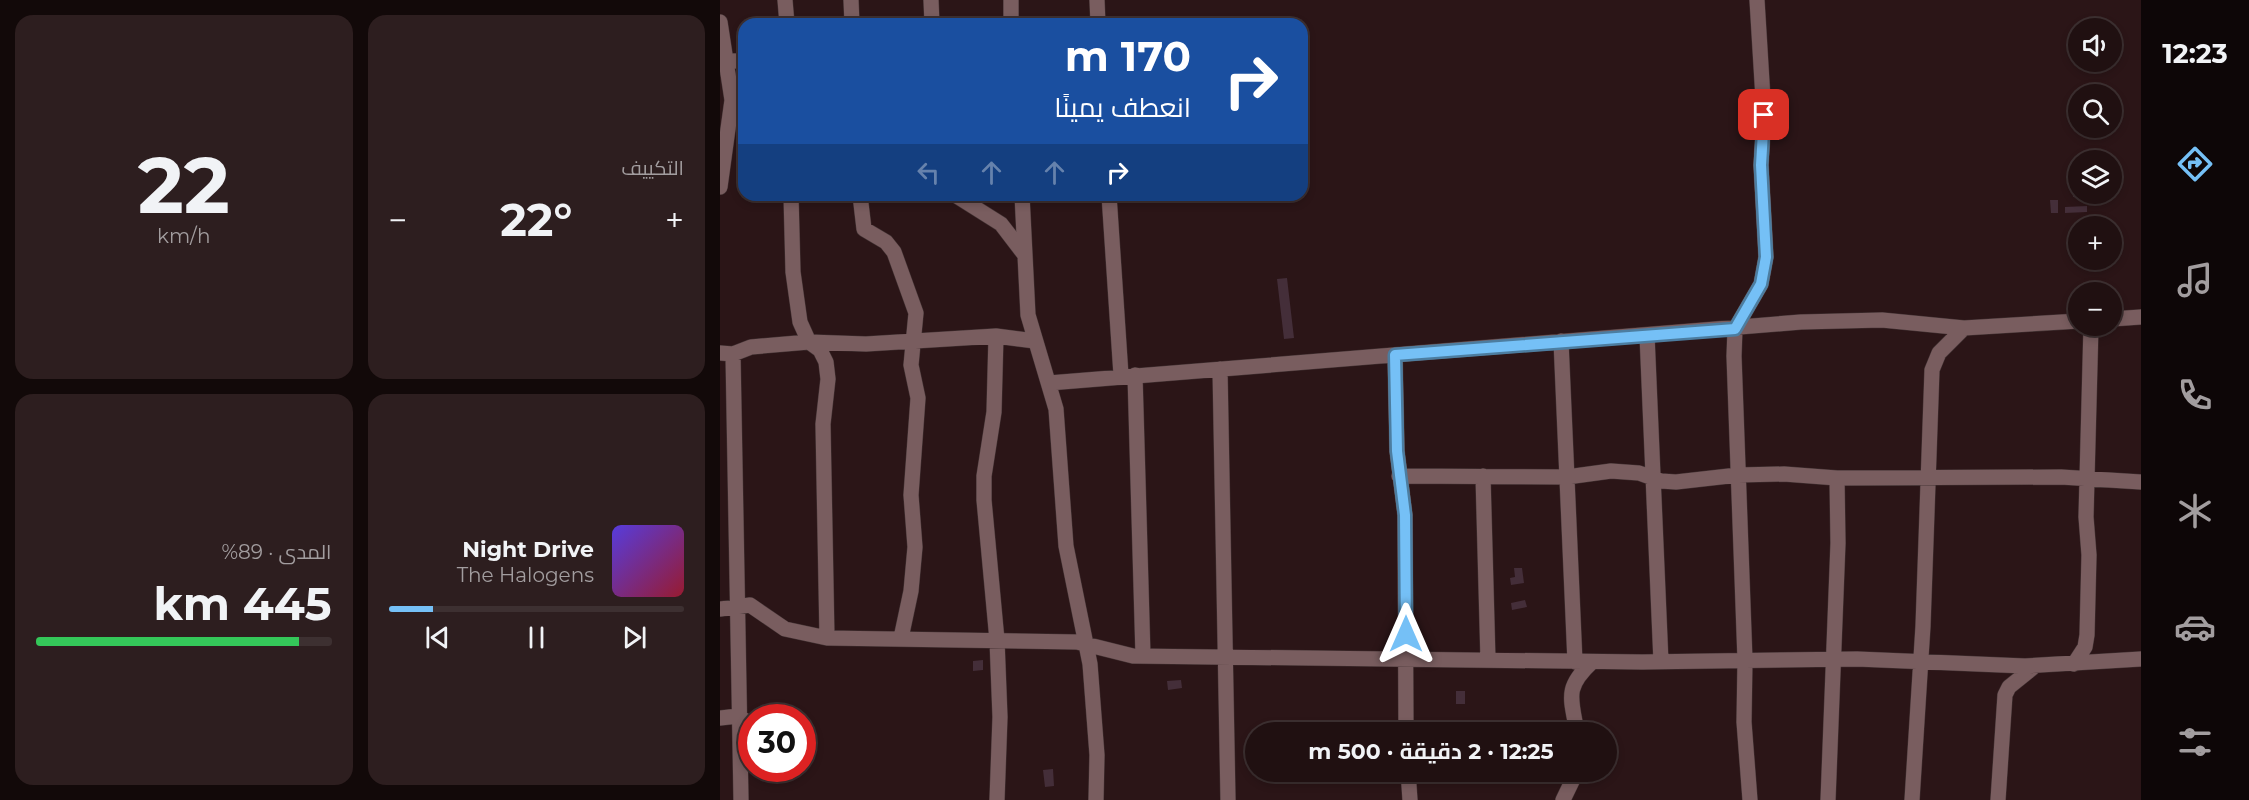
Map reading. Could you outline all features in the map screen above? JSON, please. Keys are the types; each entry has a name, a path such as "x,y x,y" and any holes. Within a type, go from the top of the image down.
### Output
{"street":[{"path":"785,0 786,18"},
{"path":"851,0 852,18"},
{"path":"932,0 932,18"},
{"path":"1011,0 1011,18"},
{"path":"1097,0 1098,18"},
{"path":"1750,800 1745,732 1745,660 1734,356 1735,329 1761,284 1766,257 1761,165 1764,115 1757,0"},
{"path":"720,22 724,61 732,100 720,187"},
{"path":"791,201 793,272 800,322 809,342 820,350 826,362 828,379 823,424 826,638"},
{"path":"861,201 864,229 886,242 899,262 916,313 911,364 918,398 911,495 915,547 911,591 901,638"},
{"path":"965,201 1001,224 1025,255"},
{"path":"1022,201 1028,308 1058,423 1059,476 1066,546 1087,644 1097,756 1096,800"},
{"path":"1110,201 1128,375 1143,656"},
{"path":"2122,318 2141,317"},
{"path":"1049,382 1801,322 1882,320 1964,328 2068,322"},
{"path":"1912,800 1922,661 1932,370 1939,353 1964,328"},
{"path":"1647,335 1661,662"},
{"path":"996,336 994,419 984,476 984,500 997,640 1000,717 997,800"},
{"path":"744,704 737,607 727,353 752,347 809,342 866,344 996,336 1035,341"},
{"path":"2074,664 2085,646 2087,635 2087,478 2091,336"},
{"path":"1561,341 1575,662"},
{"path":"1395,355 1399,476 1405,515 1406,722"},
{"path":"1220,369 1228,800"},
{"path":"1399,476 1567,477 1611,471 1639,472 1653,478 1676,482 1738,475 1837,478 1927,476 2087,478 2141,482"},
{"path":"1483,476 1488,660"},
{"path":"1828,800 1834,659 1837,478"},
{"path":"720,609 750,605 785,629 826,638 997,640 1087,644 1115,653 1143,656 1575,662 1834,659 2036,666 2141,659"},
{"path":"1575,722 1570,693 1577,677 1592,662"},
{"path":"1998,800 2005,695 2009,687 2036,666"},
{"path":"720,718 738,720"},
{"path":"741,800 742,782"},
{"path":"1409,782 1410,800"},
{"path":"1563,800 1572,782"}],"building":[{"path":"2050,200 2058,200 2058,213 2051,213"},
{"path":"2087,206 2087,212 2065,213 2065,207"},
{"path":"1287,278 1294,338 1284,339 1277,279"},
{"path":"1514,568 1522,568 1524,583 1511,585 1510,578 1515,577"},
{"path":"1525,600 1527,607 1512,610 1511,603"},
{"path":"983,660 983,670 973,671 973,661"},
{"path":"1181,680 1182,688 1168,690 1167,681"},
{"path":"1456,691 1465,691 1465,704 1456,704"},
{"path":"1053,769 1054,786 1045,787 1043,770"}],"route":[{"path":"1406,634 1405,515 1397,451 1395,355 1735,329 1761,284 1766,257 1761,165 1764,115"}]}
